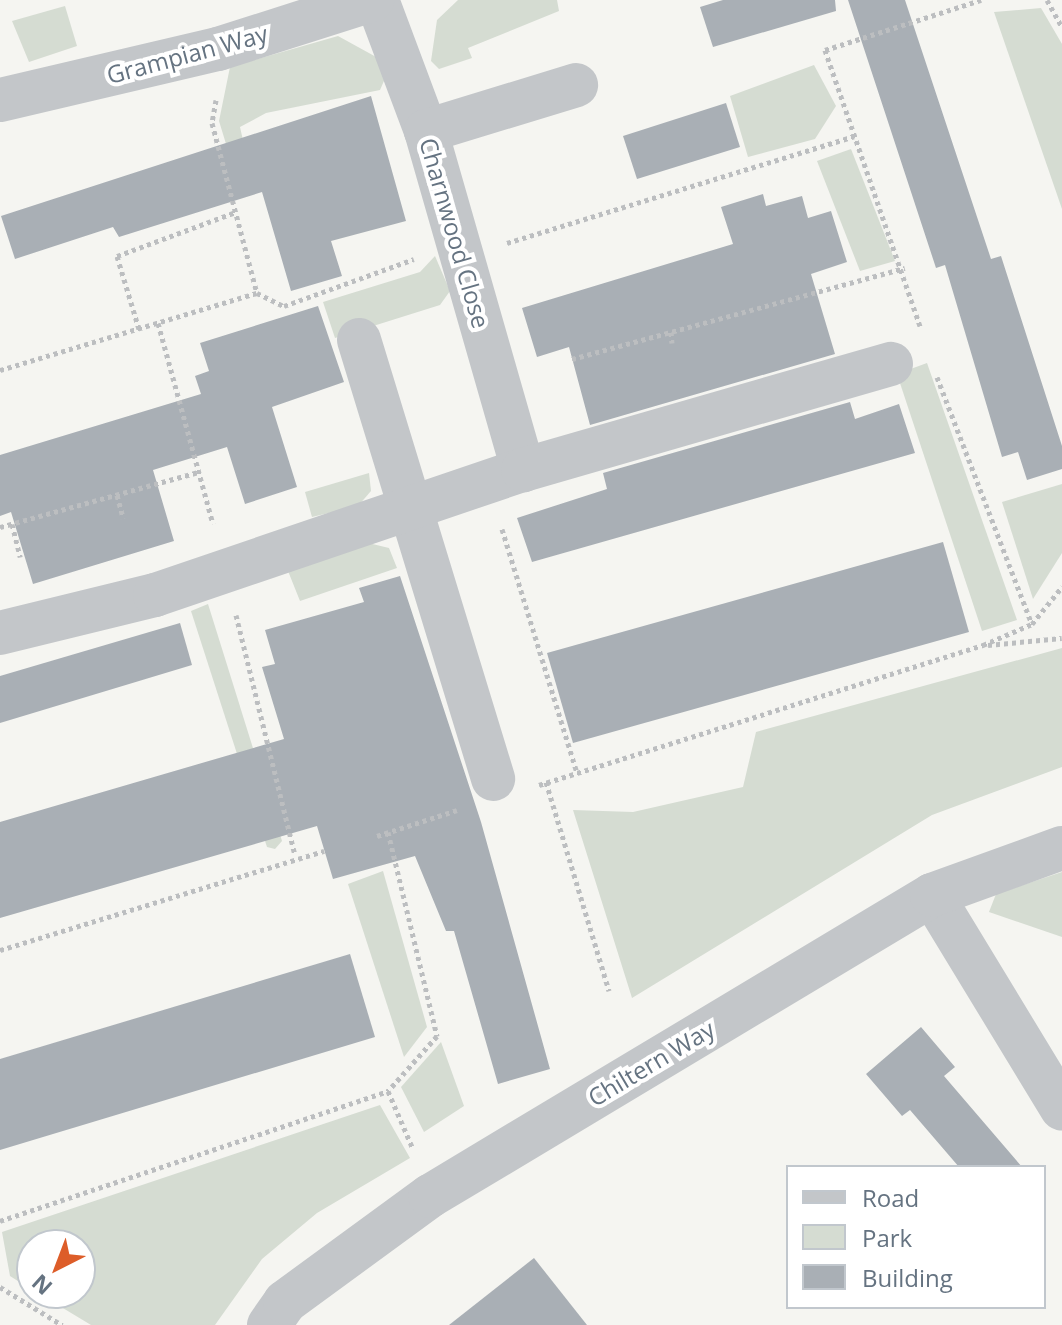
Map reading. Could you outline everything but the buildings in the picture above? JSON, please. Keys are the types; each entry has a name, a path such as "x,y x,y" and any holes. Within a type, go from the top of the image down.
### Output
{"street":[{"name":"Grampian Way","path":"2,94 218,49 374,0"},
{"name":"Charnwood Close","path":"374,0 426,131 454,229 505,476"},
{"path":"426,131 576,85"},
{"path":"359,340 412,507 495,792"},
{"path":"0,633 155,595 505,476 915,354"},
{"name":"Chiltern Way","path":"269,1325 285,1302 391,1220 932,895 1062,848"},
{"path":"932,895 1062,1109"}],"path":[{"path":"981,0 825,50 854,136 905,268 915,354 1032,624"},
{"path":"1047,0 1062,27"},
{"path":"218,49 224,79 212,123 257,293"},
{"path":"0,370 257,293 284,306 401,267 454,229 506,244 854,136"},
{"path":"139,329 117,256 236,212"},
{"path":"572,359 905,268"},
{"path":"776,304 778,315"},
{"path":"158,323 225,571 295,855"},
{"path":"671,332 672,343"},
{"path":"0,527 198,472"},
{"path":"505,476 577,773"},
{"path":"116,495 123,518"},
{"path":"12,524 20,557"},
{"path":"377,836 495,792 577,773 983,645 1032,624 1062,587"},
{"path":"983,645 1062,638"},
{"path":"546,782 609,991"},
{"path":"0,1221 388,1091 437,1036 388,832"},
{"path":"0,950 295,855 324,851"},
{"path":"388,1091 419,1164"},
{"path":"0,1287 62,1325"}],"green space":[{"path":"458,0 557,0 559,11 468,48 472,58 439,69 431,61 437,20"},
{"path":"65,6 77,46 29,62 12,21"},
{"path":"1041,8 1062,44 1062,209 994,12"},
{"path":"338,36 378,58 387,74 380,90 266,113 240,127 249,167 234,170 219,121 230,67"},
{"path":"814,65 836,106 815,139 748,157 730,96"},
{"path":"851,149 895,261 860,271 817,161"},
{"path":"435,256 450,291 440,305 335,338 323,302 420,272"},
{"path":"927,363 1017,620 982,631 897,374"},
{"path":"369,473 371,491 358,506 312,517 305,492"},
{"path":"1062,484 1062,553 1033,599 1002,502"},
{"path":"360,541 389,548 397,568 300,601 286,566"},
{"path":"208,604 282,841 275,849 267,847 191,611"},
{"path":"1062,648 1062,767 932,815 632,998 573,810 633,812 743,787 756,732"},
{"path":"383,871 427,1027 404,1057 348,884"},
{"path":"1062,872 1062,937 989,912 996,894"},
{"path":"441,1042 464,1106 424,1132 401,1087"},
{"path":"380,1105 410,1158 317,1213 262,1259 215,1325 91,1325 64,1309 96,1309 96,1229 16,1229 16,1280 10,1276 2,1232"}]}
